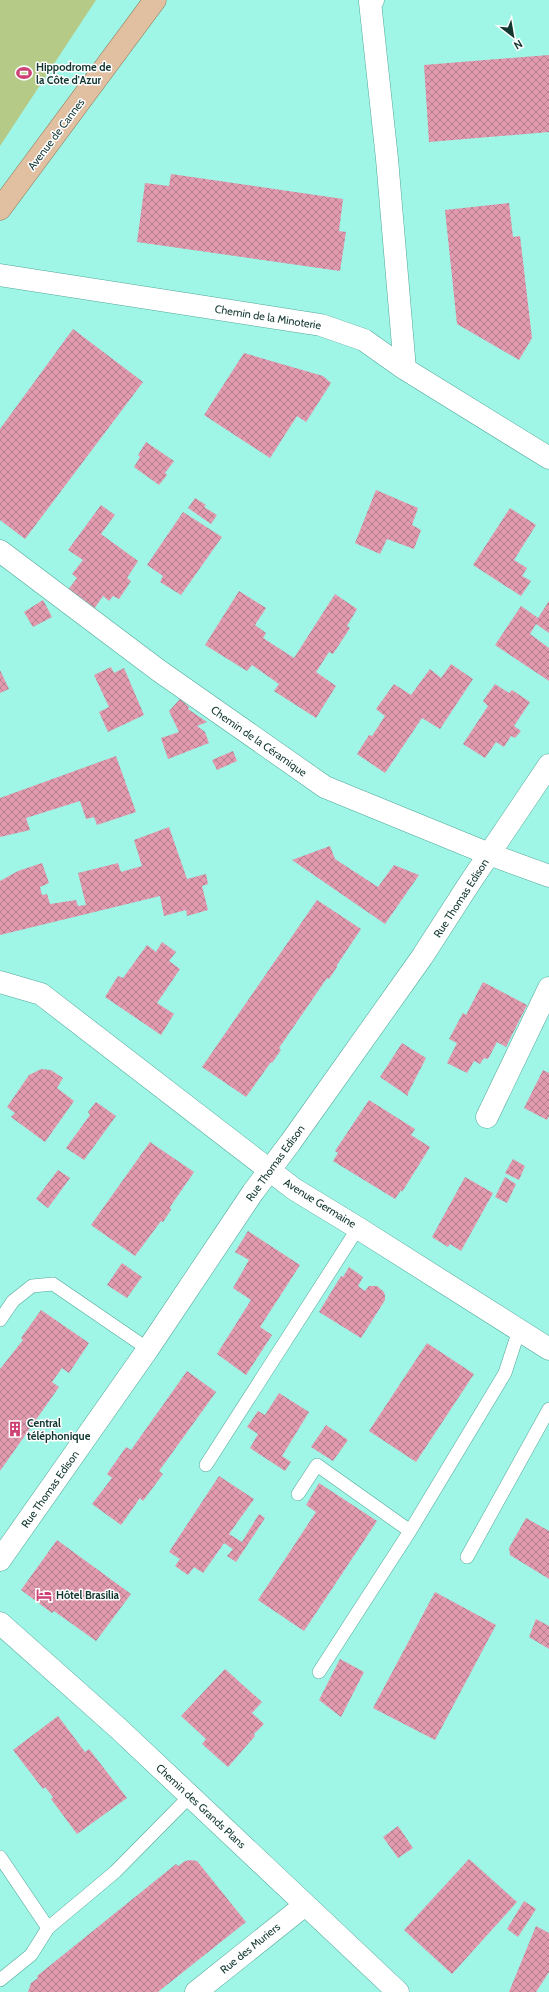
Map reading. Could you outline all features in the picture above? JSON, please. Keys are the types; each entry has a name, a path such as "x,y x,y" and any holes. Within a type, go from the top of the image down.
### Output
{"main road":[{"name":"Avenue de Cannes","path":"0,209 155,0"}],"street":[{"path":"371,1 387,159 405,369"},
{"name":"Chemin de la Minoterie","path":"0,275 321,325 364,340 405,369 549,458"},
{"name":"Chemin de la Céramique","path":"0,551 158,670 325,787 489,854 549,876"},
{"name":"Rue Thomas Edison","path":"0,1560 148,1349 253,1192 422,957 549,765"},
{"name":"Avenue Germaine","path":"0,982 41,994 294,1189 549,1349"},
{"path":"487,1117 549,988"},
{"name":"Chemin des Grands Plans","path":"0,1623 118,1728 398,1992"},
{"name":"Rue des Muriers","path":"196,1992 305,1905"}],"lane":[{"path":"206,1465 358,1228"},
{"path":"0,1320 13,1301 32,1286 53,1284 148,1349"},
{"path":"319,1672 410,1531 505,1373 519,1330"},
{"path":"467,1557 549,1410"},
{"path":"298,1494 317,1465 410,1531"},
{"path":"0,1980 31,1955 48,1928 115,1872 190,1796"},
{"path":"0,1857 48,1928"}],"green space":[{"name":"Hippodrome de la Côte d'Azur","path":"0,0 96,0 0,146"}],"building":[{"path":"549,55 549,132 429,142 424,65"},
{"path":"171,174 343,199 339,231 346,232 340,271 137,242 145,183 169,186"},
{"path":"509,203 513,237 520,236 532,338 519,360 457,324 445,210"},
{"path":"73,329 143,382 25,539 0,520 0,429"},
{"path":"244,353 323,376 331,383 306,422 297,416 270,458 204,415"},
{"path":"146,442 174,461 165,473 167,475 159,485 134,467 140,457 138,455"},
{"path":"376,490 418,508 412,525 421,530 414,549 387,539 380,554 355,543"},
{"path":"195,498 206,505 204,507 217,515 211,524 188,508"},
{"path":"101,505 115,515 101,534 138,561 127,578 131,581 119,599 113,596 109,601 103,596 92,612 67,591 77,578 72,574 83,560 68,550"},
{"path":"510,508 536,525 514,560 527,568 522,576 531,581 521,596 473,565"},
{"path":"183,512 222,537 181,595 160,582 163,576 147,565"},
{"path":"239,591 266,608 255,625 266,633 263,638 294,658 335,594 357,609 347,626 350,628 333,654 329,652 316,672 336,686 316,718 274,691 279,684 252,665 247,671 205,645"},
{"path":"43,600 52,617 33,627 24,612"},
{"path":"549,601 549,633 536,624 530,634 549,648 549,681 495,645 521,606 538,618"},
{"path":"451,664 473,679 440,729 422,718 385,773 357,754 369,735 372,736 385,716 376,709 394,684 411,695 430,669 441,678"},
{"path":"111,667 114,673 124,668 144,715 108,732 99,712 109,707 94,675"},
{"path":"0,670 9,689 0,693"},
{"path":"495,684 509,693 512,690 530,702 514,726 521,731 515,738 511,736 504,747 496,742 485,758 463,744 488,706 483,701"},
{"path":"180,699 189,707 188,709 207,722 197,726 205,732 209,743 168,759 161,738 179,732 169,711"},
{"path":"233,751 237,761 217,770 212,760"},
{"path":"116,756 136,812 97,825 94,817 86,819 80,801 26,818 30,830 0,837 0,798"},
{"path":"169,827 187,879 206,874 208,884 202,886 208,910 187,916 186,910 164,916 160,896 0,935 0,881 18,871 42,863 49,883 40,887 42,895 47,894 50,904 76,900 78,906 86,905 78,873 118,863 121,872 142,866 134,840"},
{"path":"330,846 335,859 378,887 394,865 419,875 385,924 292,860"},
{"path":"317,900 361,929 329,979 327,978 279,1048 281,1050 246,1097 202,1067"},
{"path":"162,942 176,952 169,961 180,969 157,1003 174,1014 161,1035 105,997 118,976 123,978 147,945 156,952"},
{"path":"483,982 527,1005 506,1047 497,1042 488,1059 484,1058 480,1064 474,1061 467,1073 447,1063 457,1043 449,1039 463,1013 466,1015"},
{"path":"402,1043 426,1058 408,1093 408,1096 380,1077"},
{"path":"41,1069 51,1070 63,1078 57,1088 74,1101 45,1142 11,1117 15,1113 7,1107 29,1075"},
{"path":"543,1070 549,1073 549,1116 547,1120 524,1108"},
{"path":"369,1100 415,1129 411,1135 430,1147 402,1192 401,1190 395,1199 333,1161 338,1153 335,1151"},
{"path":"96,1102 116,1116 84,1160 66,1148 90,1115 88,1112"},
{"path":"150,1142 194,1172 170,1207 171,1210 163,1222 161,1221 135,1256 91,1225"},
{"path":"513,1159 525,1166 519,1180 505,1173"},
{"path":"58,1170 70,1178 48,1208 36,1199"},
{"path":"465,1177 493,1193 461,1251 450,1244 448,1247 432,1237"},
{"path":"505,1177 516,1184 507,1203 495,1197"},
{"path":"248,1231 300,1265 260,1327 272,1335 246,1375 217,1354 251,1300 233,1288 249,1260 235,1252"},
{"path":"122,1263 142,1277 127,1298 107,1285"},
{"path":"349,1267 363,1277 358,1286 365,1291 369,1286 377,1286 384,1292 385,1296 385,1300 361,1338 319,1312 341,1276 343,1277"},
{"name":"Central téléphonique","path":"41,1310 89,1343 69,1373 62,1368 52,1382 59,1387 0,1471 0,1369 23,1340 21,1338"},
{"path":"427,1343 474,1374 416,1462 369,1431"},
{"path":"187,1371 216,1392 159,1471 163,1474 143,1501 140,1498 121,1525 92,1504 112,1478 107,1474 126,1447 131,1450"},
{"path":"279,1393 309,1412 282,1456 291,1462 285,1471 250,1448 258,1434 247,1427 258,1411 265,1415"},
{"path":"326,1425 348,1440 333,1461 311,1447"},
{"path":"219,1476 254,1499 229,1534 242,1542 259,1514 265,1518 236,1562 227,1556 233,1549 224,1543 203,1573 194,1567 188,1575 175,1566 180,1559 169,1552"},
{"path":"319,1483 377,1521 304,1631 258,1600 316,1512 306,1505"},
{"path":"526,1518 549,1531 549,1579 510,1555 509,1548"},
{"path":"57,1540 131,1594 96,1641 54,1611 52,1613 21,1590"},
{"path":"435,1592 496,1625 435,1740 373,1708"},
{"path":"536,1619 549,1626 549,1649 529,1637"},
{"path":"340,1659 364,1672 341,1717 319,1700"},
{"path":"225,1669 262,1702 252,1713 264,1724 254,1734 255,1736 228,1767 202,1744 206,1739 181,1716"},
{"path":"58,1716 85,1752 89,1749 127,1798 77,1834 51,1799 53,1797 45,1787 43,1789 13,1750"},
{"path":"398,1826 413,1848 398,1858 383,1837"},
{"path":"469,1859 517,1902 452,1974 404,1930"},
{"path":"185,1861 197,1861 246,1922 158,1992 28,1992 31,1983 38,1978 37,1976 176,1864 178,1866"},
{"path":"524,1901 536,1909 518,1937 507,1929"},
{"path":"536,1926 549,1933 549,1972 536,1992 509,1992"}],"place":[{"name":"Hippodrome de la Côte d'Azur","path":"24,73"},
{"name":"Central téléphonique","path":"15,1429"},
{"name":"Hôtel Brasilia","path":"44,1595"}]}
